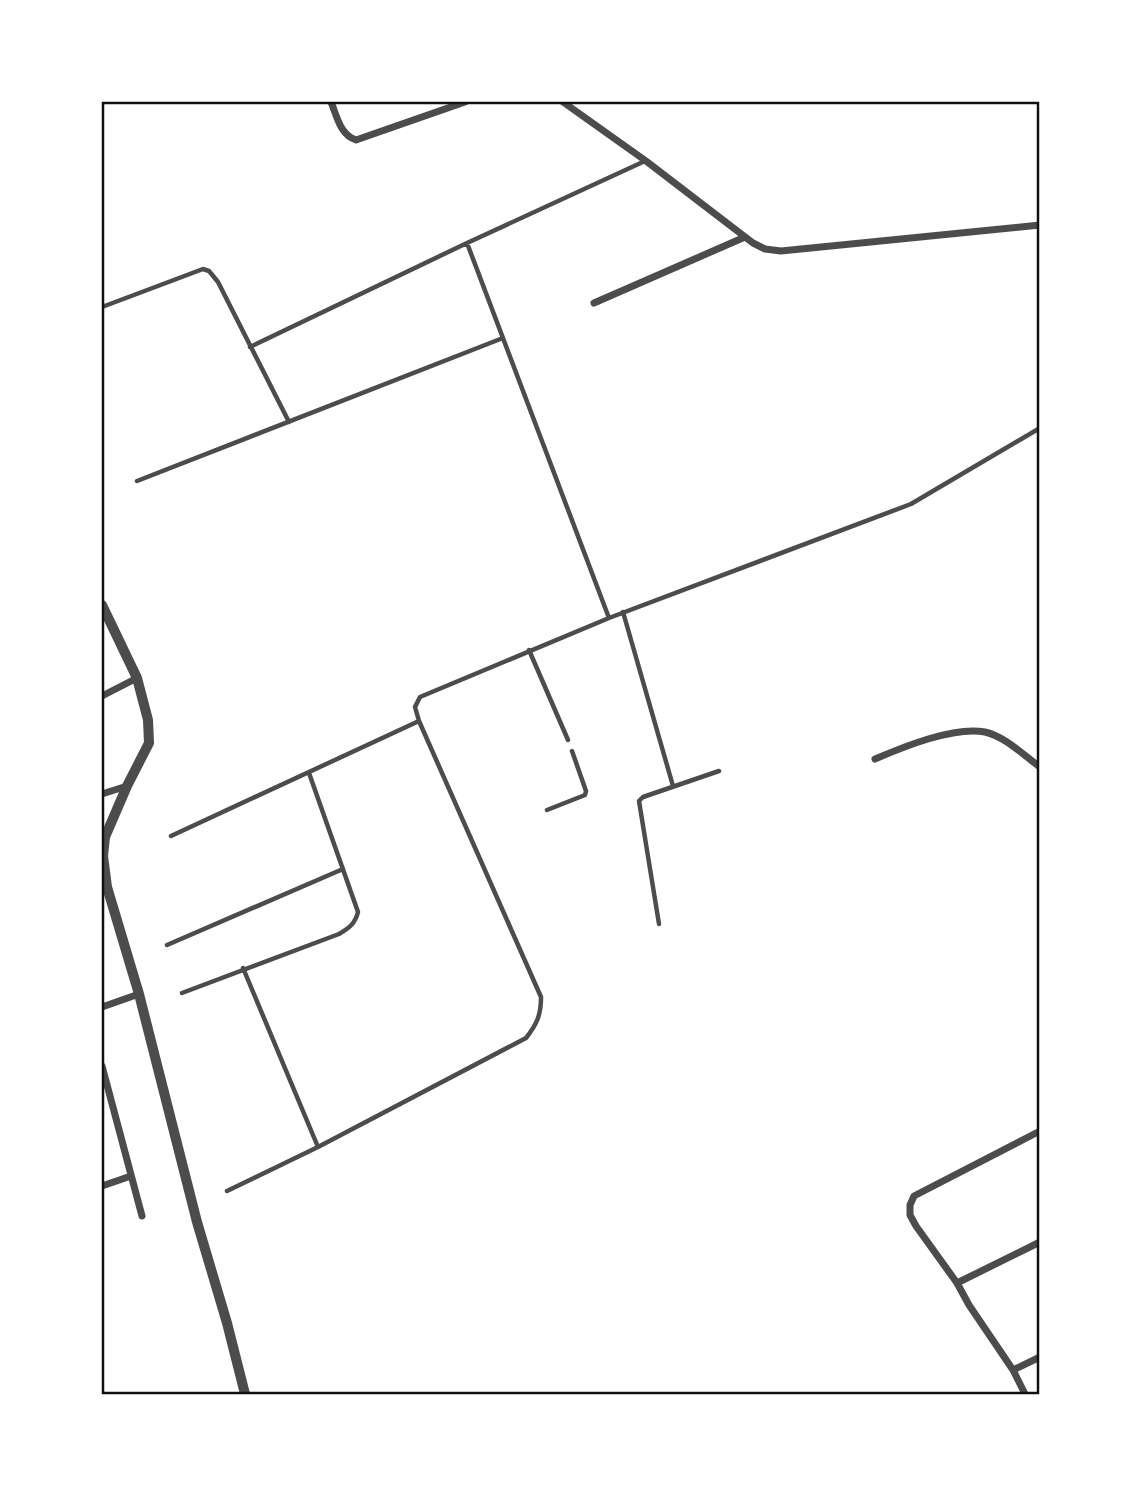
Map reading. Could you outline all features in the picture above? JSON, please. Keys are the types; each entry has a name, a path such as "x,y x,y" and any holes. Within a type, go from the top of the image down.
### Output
{"street":[{"path":"331,102 342,130 356,140 465,102"},
{"path":"563,102 765,249 781,251 1040,225"},
{"path":"594,303 745,237"},
{"path":"103,612 138,678 148,720 149,743 127,786 103,847 104,888 139,994 244,1395"},
{"path":"102,696 138,678"},
{"path":"874,759 918,742 968,731 985,732 1004,740 1040,768"},
{"path":"102,794 127,786"},
{"path":"102,1007 139,994"},
{"path":"102,1066 105,1094 142,1216"},
{"path":"1025,1395 1013,1370 957,1283 916,1226 910,1215 910,1205 914,1196 1040,1131"},
{"path":"102,1186 131,1176"},
{"path":"957,1283 1040,1242"},
{"path":"1013,1370 1040,1357"}],"lane":[{"path":"250,347 646,161"},
{"path":"467,243 608,618"},
{"path":"102,307 203,269 209,271 218,282 289,422"},
{"path":"137,481 503,338"},
{"path":"227,1191 318,1147 526,1038 536,1026 541,1014 541,997 419,721 415,707 420,696 623,612 911,504 1040,428"},
{"path":"623,612 673,786"},
{"path":"529,650 568,740"},
{"path":"171,836 419,721"},
{"path":"547,810 585,795 572,751"},
{"path":"659,924 638,804 643,797 719,771"},
{"path":"182,993 339,934 351,927 356,920 358,912 309,772"},
{"path":"167,945 342,869"},
{"path":"243,968 318,1147"}]}
